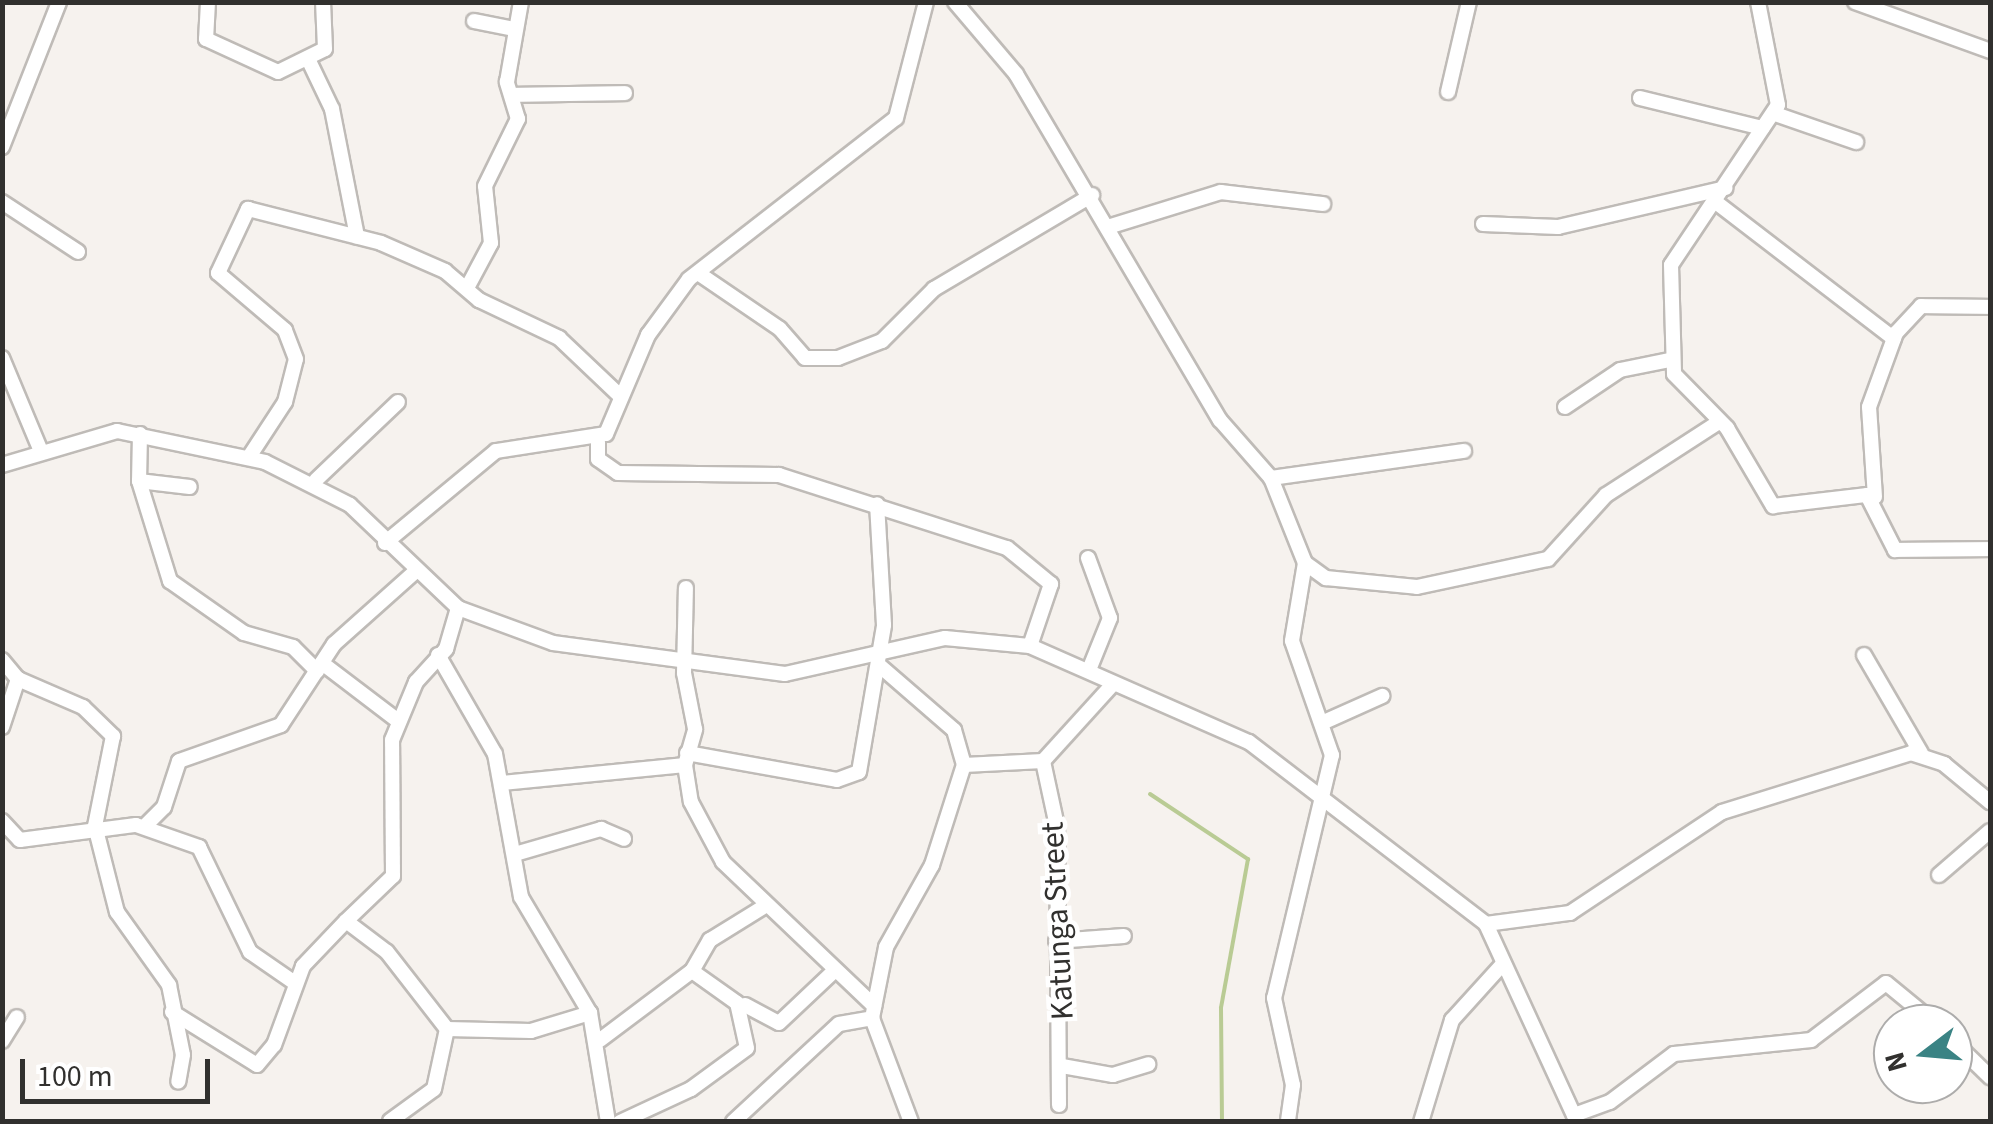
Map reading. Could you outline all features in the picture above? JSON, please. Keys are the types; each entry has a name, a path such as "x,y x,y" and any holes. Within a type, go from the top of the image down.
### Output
{"street":[{"path":"2,147 59,2"},
{"path":"208,2 206,39 266,70 310,63 328,34 324,2"},
{"path":"467,288 492,243 485,186 518,119 513,95 514,30 521,2"},
{"path":"926,2 896,118 698,274 648,335 598,442 598,459 618,473 733,469 877,504 1038,566 1051,584 1030,646"},
{"path":"956,2 992,37 1112,226 1214,411 1270,478 1305,564 1304,598 1292,641 1324,722 1332,756 1274,998 1293,1085 1288,1122"},
{"path":"1448,92 1469,2"},
{"path":"1758,2 1775,114"},
{"path":"1855,2 1990,51"},
{"path":"474,21 514,30"},
{"path":"310,63 332,109 357,237"},
{"path":"513,95 625,93"},
{"path":"1640,98 1762,128"},
{"path":"1775,114 1671,265 1669,360 1719,422 1774,506 1875,497"},
{"path":"1775,114 1856,142"},
{"path":"1483,224 1558,227 1726,188"},
{"path":"1112,226 1221,192 1323,204"},
{"path":"698,274 805,358 838,358 882,341 934,288 1092,196"},
{"path":"2,202 78,252"},
{"path":"1717,203 1894,339"},
{"path":"249,456 284,402 296,359 284,330 218,272 224,250 248,210 357,237 467,288 560,338 619,395"},
{"path":"1990,307 1921,306 1894,339 1869,407 1875,497 1895,550 1990,549"},
{"path":"2,358 40,449"},
{"path":"1565,407 1620,370 1669,360"},
{"path":"316,480 398,402"},
{"path":"1305,564 1326,578 1432,586 1548,558 1606,494 1719,422"},
{"path":"140,434 139,481 176,590 254,638 293,647 398,721"},
{"path":"2,465 40,449 140,434 249,456 316,480 458,608 553,643 785,674 881,663 967,636 1030,646 1089,670 1113,684 1226,730 1320,796 1486,924 1501,966 1575,1118 1610,1102 1674,1054 1811,1040 1886,982 1912,1004"},
{"path":"385,542 496,451 598,442"},
{"path":"1270,478 1464,451"},
{"path":"139,481 190,487"},
{"path":"502,783 686,759 845,781 860,772 881,663 877,504"},
{"path":"1088,558 1110,618 1089,670"},
{"path":"144,827 164,807 179,762 281,725 320,667 416,571"},
{"path":"1304,598 1326,578"},
{"path":"686,588 685,661 696,728 686,759 706,835 764,906 873,1012 911,1122"},
{"path":"172,1012 229,1056 257,1065 274,1045 295,983 346,921 386,890 396,864 388,758 398,721 438,656 458,608"},
{"path":"1864,654 1921,753 1990,802"},
{"path":"438,656 502,783 521,897 590,1012 600,1040 608,1122"},
{"path":"2,660 18,679 83,707 110,729 112,760 95,826 118,912 165,974 183,1055 178,1082"},
{"path":"873,1012 886,947 932,865 964,765 954,730 881,663"},
{"path":"2,727 18,679"},
{"path":"964,765 1043,761 1113,684"},
{"path":"1324,722 1382,696"},
{"path":"1486,924 1570,913 1722,812 1921,753"},
{"name":"Katunga Street","path":"1043,761 1057,826 1056,941 1062,1066 1059,1106"},
{"path":"2,821 20,840 95,826 144,827 209,854 250,952 295,983"},
{"path":"515,854 600,830 624,838"},
{"path":"1939,874 1990,831"},
{"path":"600,1040 692,972 696,952 764,906"},
{"path":"346,921 387,952 447,1029"},
{"path":"1056,941 1124,936"},
{"path":"1421,1122 1452,1020 1501,966"},
{"path":"692,972 772,1025 832,973"},
{"path":"620,1122 691,1090 747,1048 737,1002"},
{"path":"447,1029 531,1031 590,1012"},
{"path":"733,1122 749,1100 839,1024 873,1012"},
{"path":"2,1041 17,1017"},
{"path":"390,1121 434,1089 447,1029"},
{"path":"1062,1066 1113,1075 1148,1064"},
{"path":"749,1100 753,1122"}],"waterway":[{"path":"1150,794 1248,859 1221,1008 1222,1122"}]}
